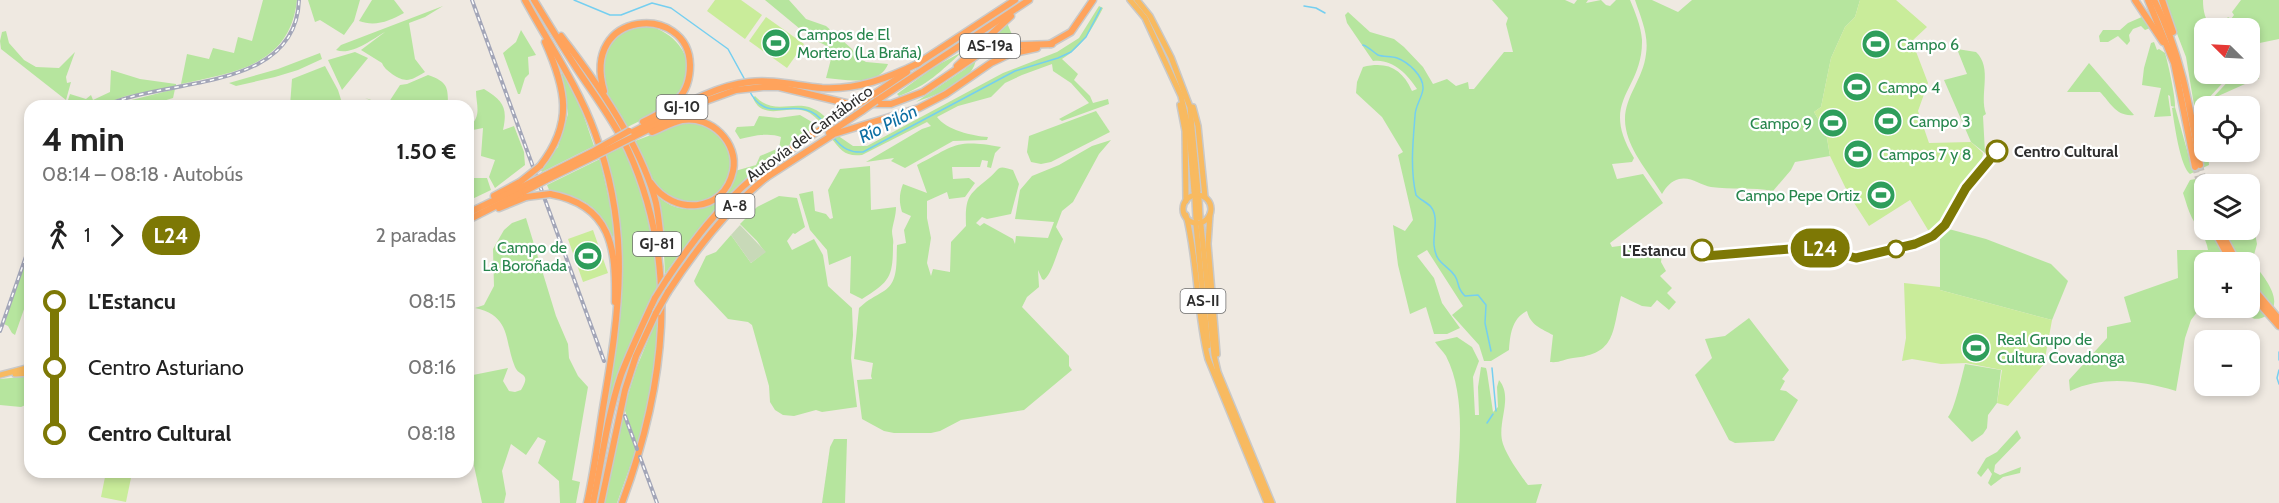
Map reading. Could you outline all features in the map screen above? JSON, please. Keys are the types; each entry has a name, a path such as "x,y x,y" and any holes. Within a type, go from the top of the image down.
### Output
{"highway":[{"name":"GJ-81","path":"534,0 627,148 649,207 661,270 662,325 658,365 642,441 622,503"},
{"name":"Autovía del Cantábrico","path":"601,503 616,422 636,356 656,313 691,256 720,221 765,179 819,137 838,117 1015,0"},
{"path":"939,82 1029,0"},
{"name":"Autovía del Cantábrico","path":"593,503 609,419 636,337 655,298 703,229 740,190 787,151 843,127 876,101 1029,0"},
{"path":"1132,0 1150,16 1190,107 1196,191"},
{"path":"2136,0 2160,37 2183,89"},
{"path":"2148,0 2164,35 2183,89"},
{"path":"2154,0 2169,33 2198,166"},
{"path":"2162,0 2181,60 2183,89"},
{"path":"843,127 919,108 1010,54 1052,44 1071,32 1090,2"},
{"name":"GJ-81","path":"527,3 584,105 603,156 619,234 620,294 616,330 587,503"},
{"path":"474,209 523,189 551,151 560,132 564,95 557,69 527,3"},
{"path":"540,10 584,65 608,102 646,175 659,223 661,270"},
{"path":"594,154 605,151 632,135 677,101 687,84 690,61 683,43 676,34 659,25 642,23 625,28 610,39 603,52 599,70 608,102"},
{"name":"AS-19a","path":"762,84 850,104 891,104 908,99 939,82 991,46 1052,44"},
{"path":"762,84 823,88 849,87 873,83 919,63"},
{"path":"1173,69 1192,102 1198,126 1199,198"},
{"path":"1173,69 1185,131 1186,201 1184,208 1191,237 1203,340 1217,376"},
{"name":"GJ-10","path":"632,135 736,87 762,84"},
{"path":"474,217 523,189 632,135 681,120 692,119 709,124 718,130 730,147 733,171 728,184 709,202 686,206 673,203 661,195 646,175"},
{"path":"474,209 523,189 564,196 582,204 594,214 605,227 612,246 616,330"},
{"path":"1186,201 1195,195 1211,205 1208,244 1217,376"},
{"name":"AS-II","path":"1199,198 1198,222 1207,338 1217,376 1267,503"},
{"path":"1186,215 1189,219 1198,222 1210,214"},
{"path":"2261,303 2279,319"},
{"path":"2261,303 2279,326"},
{"path":"2,374 24,368"},
{"path":"2,374 24,373"},
{"name":"AS-II","path":"1217,376 1272,503"}],"green space":[{"path":"263,0 297,0 292,22 283,39 271,52 239,70 181,84 187,54 209,59 213,48 234,53 238,37 252,41"},
{"path":"308,0 360,0 354,21 344,35 320,20 315,22"},
{"path":"372,0 394,0 404,13 382,22 359,21"},
{"name":"Campos de El Mortero (La Braña)","path":"715,0 741,0 762,15 745,39 707,11"},
{"path":"765,0 789,0 806,19 826,26 852,49 857,57 866,62 888,64 884,71 870,79 852,81 826,78 831,59 825,45 811,38"},
{"path":"1492,0 1565,0 1574,4 1577,0 1588,0 1586,3 1601,0 1610,6 1616,0 1630,0 1639,24 1642,40 1640,58 1621,108 1620,122 1624,138 1634,158 1632,162 1612,164 1617,179 1643,174 1663,203 1610,243 1612,247 1634,244 1662,253 1661,262 1666,271 1660,276 1672,288 1667,293 1676,302 1669,310 1657,300 1651,307 1642,306 1621,296 1610,339 1598,352 1587,356 1550,362 1553,335 1534,323 1527,311 1515,322 1509,350 1491,361 1484,361 1479,345 1452,315 1463,306 1427,250 1417,256 1434,278 1442,303 1460,328 1447,334 1434,334 1426,307 1410,314 1398,265 1393,225 1405,231 1413,220 1398,155 1403,152 1382,117 1356,93 1357,82 1363,67 1372,65 1393,68 1404,77 1412,91 1417,89 1398,68 1386,62 1373,61 1347,23 1345,15 1348,12 1370,32 1394,39 1423,67 1433,84 1447,79 1456,86 1468,82 1469,89 1474,89 1504,52 1513,52 1506,24 1508,18"},
{"path":"1635,0 1652,0 1678,12 1692,0 1860,0 1855,17 1845,27 1831,58 1821,107 1814,112 1826,132 1830,156 1795,162 1773,191 1711,187 1683,178 1671,183 1662,194 1636,154 1626,129 1626,109 1641,73 1647,47 1644,27"},
{"path":"1860,0 1896,0 1927,27 1912,41 1928,83 1918,111 1929,143 1971,142 1983,153 1981,166 1942,227 1931,235 1910,200 1869,226 1849,195 1830,156 1826,132 1814,112 1821,107 1831,58 1845,27 1855,17"},
{"path":"2164,0 2203,0 2206,18 2194,18 2194,84 2222,84 2211,96 2194,96 2194,105 2186,57"},
{"path":"2241,0 2279,0 2279,39 2260,43 2260,18 2232,18 2234,15 2232,12"},
{"path":"443,6 409,23 415,59 425,72 412,79 405,80 397,77 382,63 361,50 385,32 354,49 336,50 341,45"},
{"path":"1099,6 1103,8 1086,36 1062,59 1078,74 1074,80 1090,96 1093,103 1108,99 1109,104 1062,121 1059,119 1089,103 1071,83 1053,71 1052,64 1005,83 991,97 958,106 937,117 953,129 988,137 987,140 953,141 905,168 891,161 894,158 866,162 931,126 927,122 862,155 847,154 831,138 837,135 853,146 867,146 1003,73 1057,52 1079,38"},
{"path":"2144,16 2150,28 2145,30 2141,26 2133,29 2127,45 2118,36 2108,42 2100,42 2099,36 2103,30 2120,30 2128,23"},
{"name":"Campos de El Mortero (La Braña)","path":"766,17 804,44 787,68 749,41"},
{"path":"1007,23 1013,37 1011,40 984,44"},
{"path":"649,26 673,38 681,47 688,69 686,81 681,92 666,107 626,128 610,101 604,85 606,54 617,36 635,28"},
{"path":"521,30 536,55 528,57 529,74 518,94 503,53 516,42"},
{"path":"6,31 9,43 24,60 36,67 59,68 75,52 66,77 67,83 71,82 66,100 1,49 2,32"},
{"path":"2154,42 2157,50 2165,53 2175,107 2171,106 2168,95 2171,116 2154,117 2161,88 2142,85 2151,43"},
{"path":"1957,49 1976,52 1984,66 1985,153 1971,142 1944,80 1967,74"},
{"path":"355,52 368,58 342,90 328,60"},
{"path":"962,52 926,83 899,96 897,94 934,67"},
{"path":"320,53 322,59 298,70 236,86 229,83 278,69"},
{"path":"976,57 974,66 962,80 916,102 965,69"},
{"path":"2089,63 2134,115 2122,114 2100,92 2067,92"},
{"path":"325,66 341,100 290,100 292,79"},
{"path":"561,69 580,105 594,146 542,172 540,169 558,147 568,114"},
{"path":"111,70 140,79 176,84 176,86 115,100 93,100 110,92"},
{"path":"428,75 443,83 448,100 390,100 400,85"},
{"path":"2226,84 2245,84 2218,96 2214,96"},
{"path":"175,89 173,98 166,100 132,100"},
{"path":"484,89 500,101 505,116 503,130 514,126 524,152 525,165 495,188 489,177 495,160 481,156 483,128 474,130 478,110 476,91"},
{"path":"70,94 86,99 91,95 93,100 68,100"},
{"path":"755,96 772,106 809,107 828,120 822,124 810,113 801,110 768,111 757,105 753,98"},
{"path":"2175,107 2192,168 2204,165 2204,162 2209,162 2209,165 2190,174 2186,170 2180,154 2172,108"},
{"path":"1096,111 1110,132 1051,162 1041,164 1031,162 1027,152 1029,136"},
{"path":"800,115 817,125 768,160 741,183 706,220 665,274 663,234 657,196 671,205 682,208 696,209 711,204 722,193 735,171 756,165 760,156 779,148 781,137 766,135 740,139 735,131 737,127 754,126 759,116 778,118"},
{"path":"688,121 710,128 724,141 731,156 730,173 723,188 711,198 695,203 668,197 657,189 652,183 635,141"},
{"path":"1111,140 1099,154 1073,202 1062,211 1056,227 1063,239 1052,267 1044,280 1038,270 1039,287 1027,297 1022,307 1069,356 1069,366 1072,370 1024,410 961,420 940,431 894,433 884,431 862,419 857,380 872,379 873,363 854,359 859,308 884,291 892,282 896,271 897,245 906,243 904,230 911,216 902,212 901,208 900,195 903,184 927,193 917,165 949,148 964,144 1001,147 995,153 991,168 987,167 988,161 982,160 980,167 952,167 953,179 969,178 975,183 965,197 949,199 947,192 927,201 927,218 931,238 927,263 931,276 933,269 950,272 951,242 966,226 966,209 969,198 999,168 1013,170 1019,184 1011,214 987,219 982,217 976,223 980,226 984,223 1013,239 1015,244 1016,236 1048,238 1054,222 1015,219 1020,190 1032,176 1059,165 1092,146"},
{"path":"624,146 649,216 657,254 657,289 631,342 605,422 606,396 620,318 622,276 617,216 605,155"},
{"path":"600,159 613,217 613,238 602,218 589,205 572,197 550,192 547,185"},
{"path":"870,166 871,210 896,207 896,210 892,231 892,265 888,278 862,299 850,293 851,256 829,265 827,250 810,230 799,194 813,191 815,211 826,214 830,219 833,218 828,190 840,169"},
{"path":"474,178 487,178 491,190 474,198"},
{"path":"2194,179 2194,220 2183,193 2190,180"},
{"path":"779,196 797,198 805,227 793,233 787,241 792,250 814,239 823,255 828,286 852,308 851,358 857,407 822,412 816,410 794,416 783,415 775,410 770,402 769,386 752,325 748,322 728,319 694,281 706,256 716,252 731,235 751,263 765,252 740,224 757,207"},
{"path":"526,218 556,316 568,344 569,358 578,376 588,387 572,480 580,482 576,503 560,503 559,481 538,463 546,441 538,437 526,455 511,444 502,471 506,494 504,503 482,503 474,466 474,375 508,368 503,381 509,391 515,392 521,390 525,380 525,377 515,367 501,323 487,312 475,308 484,305 494,286 493,249 504,230 512,223"},
{"path":"740,225 766,252 751,263 731,235"},
{"path":"1945,228 1986,239 2051,264 2068,281 2052,320 1940,290 1940,233"},
{"name":"Campo de La Boroñada","path":"593,230 608,273 583,282 568,239"},
{"path":"2205,240 2216,240 2221,252 2194,252 2194,316 2185,338 2176,391 2136,382 2110,381 2070,391 2069,380 2107,338 2107,327 2131,322 2124,297 2178,278 2177,250 2208,250"},
{"path":"2229,240 2256,240 2255,252 2236,252"},
{"path":"24,266 24,309 15,335 4,324"},
{"path":"2260,272 2272,290 2273,308 2260,291"},
{"name":"Real Grupo de Cultura Covadonga","path":"1904,283 1940,287 1940,290 2052,320 2044,364 2008,406 1997,403 2002,370 1966,363 1941,364 1912,359 1902,361 1906,338"},
{"path":"2260,308 2266,316 2262,318 2255,319 2252,318 2260,318"},
{"path":"658,316 655,371 638,447 624,408 636,369"},
{"path":"1749,318 1789,370 1782,379 1785,381 1780,390 1786,391 1798,400 1774,441 1735,443 1729,440 1695,375 1712,358 1705,339 1725,336"},
{"path":"1457,337 1472,347 1479,361 1473,377 1475,415 1479,415 1478,387 1481,367 1486,368 1493,412 1498,407 1499,380 1503,387 1505,403 1501,436 1503,444 1528,485 1542,484 1536,503 1456,503 1460,448 1457,391 1446,356 1435,342"},
{"path":"1965,364 2001,370 1997,403 1988,415 1987,428 1972,442 1948,417"},
{"path":"24,377 24,406 0,405 0,379"},
{"path":"622,413 636,450 617,503 604,503"},
{"path":"2017,430 2021,438 1995,465 1994,472 2000,475 2021,467 2020,473 2003,477 1991,486 1988,483 1992,474 1988,468 1981,477 1977,473 1986,458 1997,452"},
{"path":"834,439 847,439 845,503 822,503 830,447"},
{"path":"105,478 131,478 126,502 101,497"}],"waterway":[{"name":"Río Pilón","path":"574,0 610,15 621,15 652,3 671,8 728,49 745,80"},
{"name":"Río Pilón","path":"1304,6 1316,8 1325,13"},
{"name":"Río Pilón","path":"834,138 847,149 863,152 1015,71 1071,52 1086,37 1101,8"},
{"name":"Río Pilón","path":"1363,45 1378,55 1401,60 1415,70 1421,79 1423,89 1415,112 1413,145 1416,195 1433,211 1434,245 1439,260 1455,276 1465,296 1478,295 1486,305 1485,323 1491,351"},
{"name":"Río Pilón","path":"749,90 757,102 765,107 805,110 815,114 825,124"},
{"path":"2279,352 2279,360"},
{"name":"Río Pilón","path":"1492,368 1496,411"},
{"path":"2279,370 2277,378 2279,384"},
{"name":"Río Pilón","path":"1487,423 1493,414"}],"tunnel":[{"path":"2200,165 2202,174"},
{"path":"2195,167 2197,174"}],"railway":[{"path":"122,100 223,77 252,67 276,52 292,30 299,0"},
{"path":"472,0 604,361"},
{"path":"0,331 24,262"},
{"path":"625,416 637,449"},
{"path":"640,457 657,503"}],"bus line":[{"name":"L24","path":"1702,250 1706,256 1814,247 1856,258 1924,241 1945,225 1966,188 1997,151"}],"place":[{"name":"Campos de El Mortero (La Braña)","path":"776,43"},
{"name":"Campo 6","path":"1876,44"},
{"name":"Campo 4","path":"1857,87"},
{"name":"Campo 3","path":"1888,121"},
{"name":"Campo 9","path":"1833,123"},
{"name":"Centro Cultural","path":"1997,151"},
{"name":"Campos 7 y 8","path":"1858,154"},
{"name":"Campo Pepe Ortiz","path":"1881,195"},
{"name":"L'Estancu","path":"1702,250"},
{"name":"Campo de La Boroñada","path":"588,256"},
{"name":"Real Grupo de Cultura Covadonga","path":"1976,348"}]}
